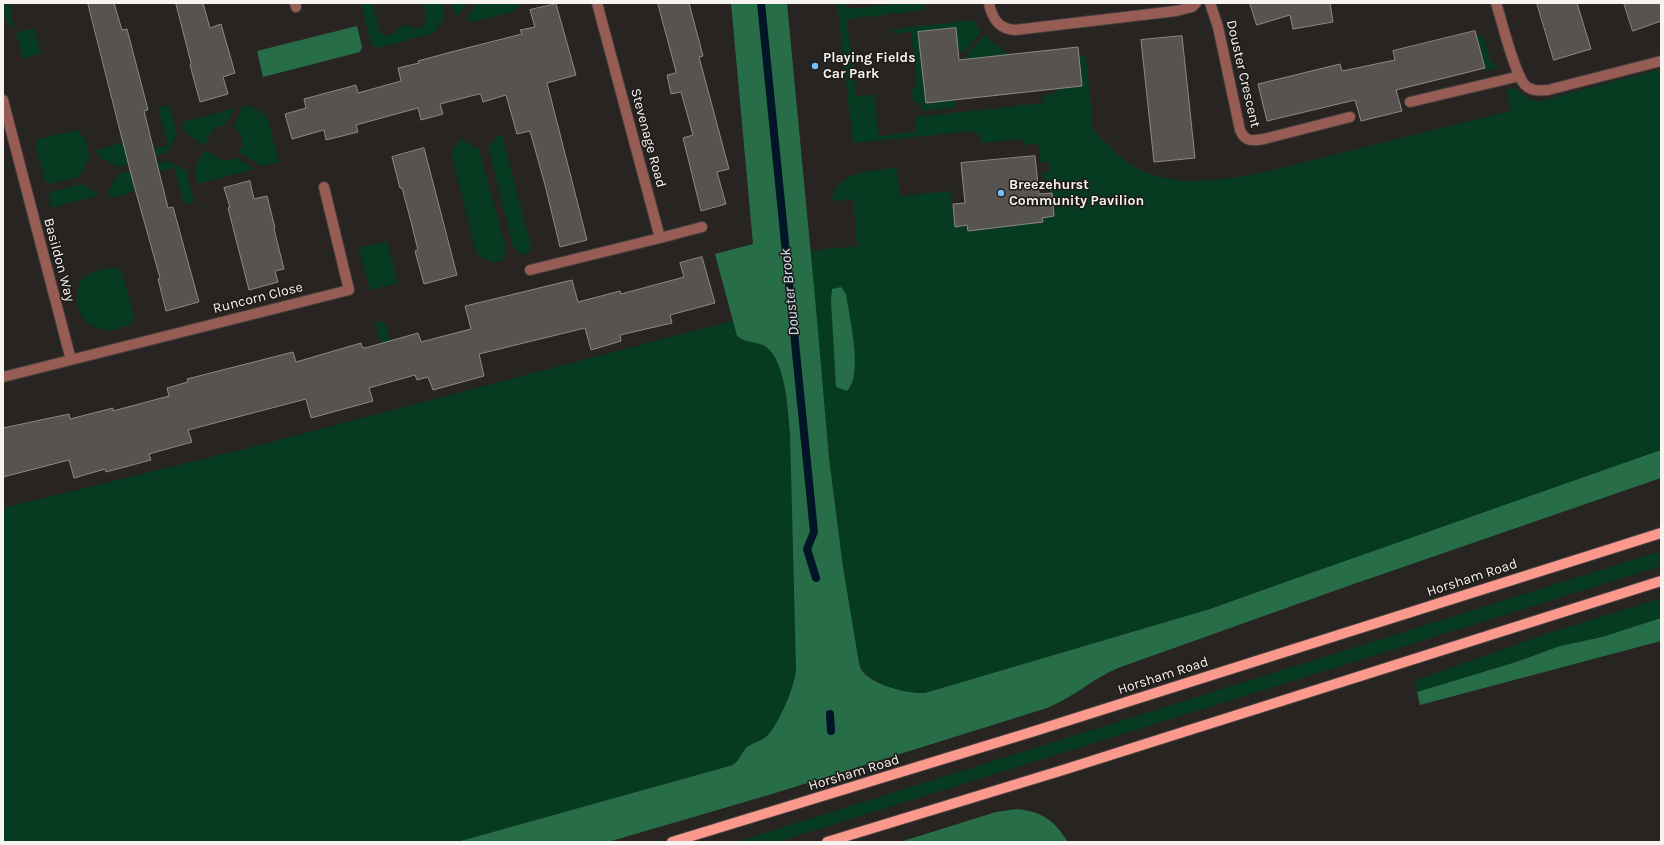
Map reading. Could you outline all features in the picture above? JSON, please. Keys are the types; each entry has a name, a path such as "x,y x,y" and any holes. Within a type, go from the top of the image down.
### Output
{"main road":[{"name":"Horsham Road","path":"672,842 1030,732 1661,533"},
{"path":"827,842 1071,768 1661,581"}],"street":[{"name":"Stevenage Road","path":"597,3 660,238"},
{"path":"989,3 995,20 1004,28 1015,30 1176,11 1192,7 1196,3"},
{"name":"Douster Crescent","path":"1210,3 1218,27 1240,130 1246,139 1251,141 1264,139 1350,118"},
{"path":"1496,3 1520,76 1525,84 1532,90 1548,90 1661,61"},
{"path":"1410,102 1520,76"},
{"name":"Basildon Way","path":"3,100 71,360"},
{"name":"Runcorn Close","path":"71,360 349,290 324,187"},
{"path":"530,270 702,227"},
{"path":"3,377 71,360"}],"green space":[{"path":"3,3 9,3 14,28 5,21"},
{"path":"361,3 372,3 380,33 387,36 394,34 398,28 408,25 415,29 422,27 426,20 423,3 443,3 444,15 441,23 433,33 378,48 371,44"},
{"path":"452,3 467,3 459,15 454,13"},
{"path":"476,3 519,4 515,11 472,22 467,19"},
{"path":"731,3 787,3 829,458 843,567 860,666 865,674 877,682 902,691 925,693 1210,609 1661,450 1661,478 1348,586 1118,668 1047,708 772,794 608,842 457,842 733,765 746,748 765,738 772,730 777,723 793,684 796,668 790,434 785,387 778,363 773,354 763,345 743,340 737,336 715,254 753,244"},
{"path":"837,3 845,3 846,9 904,3 924,3 925,10 847,19 856,96 874,95 879,136 916,132 915,117 1043,103 1042,95 1056,93 1056,89 1082,86 1079,56 1086,55 1092,123 1095,131 1127,162 1144,171 1162,177 1181,180 1200,181 1240,177 1260,173 1511,111 1506,90 1515,88 1521,94 1536,102 1661,69 1661,452 1200,612 925,693 898,690 870,678 859,665 843,567 829,458 810,251 857,246 853,199 832,201 835,191 840,183 856,174 877,170 896,168 900,196 950,191 955,227 967,225 968,230 1043,222 1042,218 1054,216 1050,184 1044,185 1042,172 1049,172 1048,161 1040,163 1038,143 1024,145 1022,139 982,143 980,136 973,131 853,143"},
{"path":"974,20 981,32 965,52 958,52 955,28 955,108 921,111 920,102 913,103 912,88 917,87 911,32 894,34 893,29"},
{"path":"357,26 362,47 360,52 263,77 257,51"},
{"path":"34,28 41,53 23,59 16,33"},
{"path":"984,35 1009,55 968,59 967,55"},
{"path":"1483,35 1491,62 1500,67 1485,71 1477,36"},
{"path":"169,105 177,134 167,153 117,167 98,156 96,150 124,142 127,156 168,145 158,108"},
{"path":"248,105 267,116 279,162 262,166 238,152 243,144 240,132 233,128 242,107"},
{"path":"235,108 225,125 214,128 205,144 202,144 185,132 183,122"},
{"path":"77,130 85,139 90,157 79,177 51,184 45,181 35,144 39,139"},
{"path":"502,135 531,246 528,253 523,255 513,247 488,146 492,145 497,136"},
{"path":"460,139 463,139 464,142 479,149 506,249 503,260 493,263 477,255 451,152"},
{"path":"204,151 207,151 224,161 236,158 255,169 198,184 194,170"},
{"path":"168,161 186,170 194,202 184,204 174,167 132,178 136,191 110,198 108,192 118,174"},
{"path":"82,184 100,195 51,208 49,197 52,192"},
{"path":"387,241 398,283 370,290 359,248"},
{"path":"115,267 121,270 135,318 132,324 115,329 99,329 88,323 80,313 77,301 78,286 86,276 98,271"},
{"path":"841,287 846,294 855,359 852,383 847,391 836,387 831,301 832,289"},
{"path":"777,309 840,732 733,765 457,842 3,842 3,508 256,446"},
{"path":"381,321 385,323 400,380 391,382 375,322"},
{"path":"1661,551 1661,566 777,842 736,842"},
{"path":"1661,598 1661,618 1602,637 1560,646 1516,662 1417,692 1414,681 1546,634"},
{"path":"1661,618 1661,641 1420,705 1417,692 1516,662 1560,646 1602,637"},
{"path":"1017,809 1034,812 1047,818 1058,828 1068,842 900,842 996,812"}],"building":[{"path":"88,3 114,3 122,30 127,29 148,110 144,111 168,208 173,207 199,302 166,311 158,279 160,278 132,178"},
{"path":"176,3 203,3 210,28 221,24 235,73 223,77 228,94 200,102"},
{"path":"658,3 689,3 703,56 699,57 729,169 717,172 726,204 701,211 683,138 693,135 681,92 671,94 667,75 676,73"},
{"path":"1250,3 1330,3 1333,22 1293,29 1290,15 1257,25"},
{"path":"1537,3 1577,3 1591,49 1554,60"},
{"path":"1624,3 1661,3 1661,21 1633,31"},
{"path":"556,4 576,75 547,83 587,240 560,247 530,131 517,134 506,95 483,102 481,95 479,94 440,104 443,114 421,120 418,108 356,125 358,132 326,140 324,130 292,139 285,114 306,108 304,99 356,85 358,93 401,81 398,68 419,63 418,61 522,34 520,30 535,27 530,10"},
{"path":"956,28 959,60 1078,47 1082,86 926,103 918,32"},
{"path":"1475,31 1485,68 1396,90 1402,111 1361,121 1355,100 1267,121 1258,84 1340,64 1342,71 1395,60 1393,51"},
{"path":"1182,36 1195,158 1154,162 1141,40"},
{"path":"424,148 457,275 424,284 415,251 418,250 410,218 392,157"},
{"name":"Breezehurst Community Pavilion","path":"1035,156 1039,194 1052,193 1054,216 1042,218 1043,222 968,231 967,225 955,227 953,204 965,203 961,163"},
{"path":"250,181 254,199 267,196 284,269 275,271 278,282 249,290 228,208 230,207 224,188"},
{"path":"702,257 715,303 670,315 672,323 620,335 621,341 591,350 585,328 479,354 484,376 433,390 428,377 417,380 415,375 369,388 373,401 311,418 306,399 188,430 192,442 149,454 151,460 106,472 105,469 74,478 69,460 3,477 3,428 69,414 70,419 113,408 113,411 169,396 167,388 188,382 187,379 293,352 296,362 361,343 362,347 365,348 418,333 421,342 471,329 465,306 572,280 578,302 620,291 621,294 684,277 680,263"}],"waterway":[{"name":"Douster Brook","path":"761,3 814,532 807,549 816,578"},
{"name":"Douster Brook","path":"830,714 831,731"}],"place":[{"name":"Playing Fields Car Park","path":"815,66"},
{"name":"Breezehurst Community Pavilion","path":"1001,193"}]}
